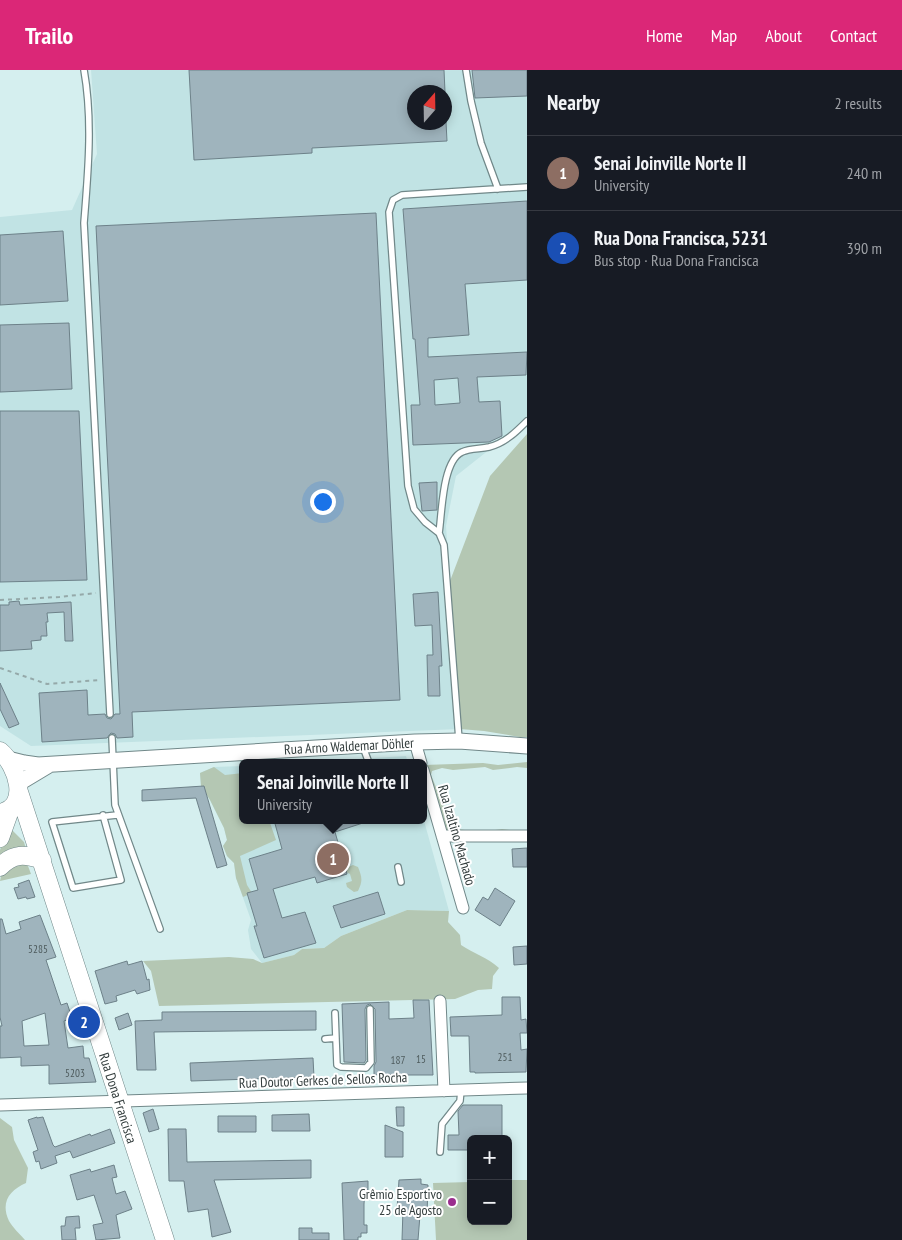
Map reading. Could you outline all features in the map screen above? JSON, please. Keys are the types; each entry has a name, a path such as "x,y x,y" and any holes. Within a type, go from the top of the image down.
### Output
{"main road":[{"name":"Rua Arno Waldemar Döhler","path":"2,753 24,764 51,764 415,742 459,741 527,746"},
{"name":"Rua Dona Francisca","path":"2,753 13,767 165,1240"},
{"name":"Rua Arno Waldemar Döhler","path":"19,788 51,764"},
{"path":"0,838 5,812 16,802 19,788"},
{"name":"Rua Dona Francisca","path":"5,812 36,842"},
{"path":"0,867 9,859 18,855 28,855 42,860"}],"street":[{"path":"415,742 420,759"},
{"name":"Rua Izaltino Machado","path":"427,784 463,908"},
{"path":"442,836 527,836"},
{"path":"440,1001 444,1091"},
{"name":"Rua Doutor Gerkes de Sellos Rocha","path":"0,1105 527,1088"}],"lane":[{"path":"84,70 87,85 90,144 84,223 110,714"},
{"path":"466,70 481,143 498,189"},
{"path":"459,741 444,545 439,533 425,522 414,509 408,486 389,212 393,200 402,195 527,187"},
{"path":"439,533 446,476 460,452 498,444 508,438 527,421"},
{"path":"112,738 115,806 160,929"},
{"path":"362,745 367,759"},
{"path":"103,815 121,880 73,888 52,822 103,815 118,815"},
{"path":"398,867 401,882"},
{"path":"335,1013 339,1066 366,1068 371,1062 370,1009"},
{"path":"325,1039 336,1038"},
{"path":"440,1152 442,1124 460,1100 461,1090"}],"path":[{"path":"0,600 59,597 103,592"},
{"path":"0,668 47,684 108,679"}],"shaded area":[{"path":"91,70 527,70 527,416 518,427 456,476 446,526 460,729 31,746 0,726 0,217 72,210 97,154"},
{"path":"406,756 407,759 357,759"},
{"path":"239,766 239,824 425,824 449,911 407,910 341,936 324,948 302,949 294,955 262,963 251,949 248,930 251,920 236,878 234,863 227,856 223,846 227,840 224,828 201,786 200,773 214,767"}],"green space":[{"path":"527,434 527,737 520,737 460,729 450,581 490,476"},
{"path":"527,762 527,768 517,767 493,770 485,767 453,770 442,768 432,771 431,775 450,821 457,829 481,832 502,829 527,830 527,836 455,835 446,830 427,774 427,765 483,763 498,765"},
{"path":"214,767 225,775 239,773 239,824 270,824 276,840 240,856 247,885 252,893 243,897 236,878 234,863 227,856 223,846 227,840 224,828 201,786 200,773"},
{"path":"9,827 24,842 26,849 0,859 0,850"},
{"path":"22,862 28,866 31,874 0,881 2,872"},
{"path":"353,865 358,867 361,879 358,891 354,892 347,887 346,883 352,881 350,874 346,872 348,867"},
{"path":"407,910 449,911 448,922 460,935 461,945 499,968 493,976 492,989 478,990 455,999 159,1006 151,971 143,961 229,957 253,959 262,963 294,955 302,949 324,948 341,936"},
{"path":"0,1118 12,1127 14,1140 28,1168 26,1183 15,1189 6,1202 6,1214 9,1221 25,1240 0,1240"},
{"name":"Grêmio Esportivo 25 de Agosto","path":"512,1180 527,1180 527,1240 436,1240 433,1183 467,1182 467,1225 512,1225"}],"building":[{"path":"189,70 444,70 445,85 407,85 407,130 446,130 447,141 312,148 312,153 194,160"},
{"path":"472,70 527,70 527,96 475,98"},
{"path":"527,201 527,280 465,284 469,335 428,338 428,357 527,352 526,375 477,377 479,402 500,401 502,436 489,442 413,445 411,405 420,405 403,209","holes":["458,378 460,403 435,405 434,380"]},
{"path":"376,213 400,700 132,712 133,737 117,738 115,734 111,733 107,738 42,742 39,693 87,690 88,715 105,714 107,718 111,719 115,714 120,714 96,226"},
{"path":"63,231 68,301 0,305 0,235"},
{"path":"69,323 72,389 0,392 0,325"},
{"path":"0,411 79,411 87,580 0,582"},
{"path":"437,482 437,510 422,511 419,483"},
{"path":"438,592 442,666 439,666 440,696 428,696 427,655 433,655 432,625 415,626 413,594"},
{"path":"19,601 20,605 71,602 73,641 65,641 64,612 47,613 47,636 41,636 41,640 31,641 32,649 0,651 0,605 9,605 9,602"},
{"path":"0,683 19,724 9,728 0,709"},
{"path":"204,786 227,865 217,868 196,798 142,801 142,790"},
{"path":"275,824 360,824 335,832 347,874 317,883 315,877 273,889 282,918 305,912 316,943 264,958 254,926 257,926 247,893 258,890 249,859 282,849"},
{"path":"527,848 527,867 513,867 512,849"},
{"path":"29,880 35,897 18,899 14,888 19,887 18,884"},
{"path":"495,888 515,901 500,926 475,910 483,897 488,900"},
{"path":"378,892 385,914 341,928 333,906"},
{"path":"40,915 56,957 46,960 61,1005 67,1003 72,1018 64,1021 68,1048 83,1046 84,1058 89,1058 96,1082 49,1084 49,1065 21,1066 21,1057 0,1058 0,1026 2,1026 0,1017 0,919 2,919 6,934 21,929 19,922","holes":["45,1013 49,1045 24,1046 22,1021"]},
{"path":"527,946 527,964 514,965 513,947"},
{"path":"127,961 128,965 142,961 147,980 149,979 150,990 137,994 135,990 116,996 117,1001 105,1004 95,971"},
{"path":"502,997 520,997 521,1020 526,1019 527,1033 520,1033 521,1050 527,1049 526,1072 470,1072 469,1036 451,1036 450,1017 502,1015"},
{"path":"413,1000 429,1000 433,1075 374,1075 376,1062 375,1009 370,1004 365,1009 366,1060 364,1063 344,1062 342,1004 389,1002 389,1019 414,1018"},
{"path":"316,1011 316,1030 154,1032 156,1070 137,1070 135,1021 162,1020 162,1012"},
{"path":"128,1013 132,1025 119,1030 115,1018"},
{"path":"313,1058 314,1077 191,1081 190,1063"},
{"path":"463,1105 502,1105 502,1135 467,1135 467,1150 448,1150 448,1135 459,1135 458,1111"},
{"path":"396,1107 404,1107 404,1126 397,1126"},
{"path":"153,1109 159,1129 149,1132 143,1113"},
{"path":"309,1114 310,1131 272,1131 272,1115"},
{"path":"218,1116 256,1116 256,1132 218,1132"},
{"path":"43,1117 55,1147 110,1129 115,1143 73,1158 70,1151 55,1156 57,1163 41,1169 39,1161 36,1162 33,1152 38,1150 28,1120"},
{"path":"385,1125 403,1132 403,1157 385,1157"},
{"path":"168,1129 186,1129 187,1162 311,1160 311,1178 214,1180 231,1232 212,1237 208,1209 188,1212 184,1181 169,1181"},
{"path":"114,1165 117,1177 112,1178 116,1194 125,1191 132,1209 116,1215 120,1238 96,1240 93,1225 103,1223 94,1195 77,1200 70,1175 90,1169 91,1172"},
{"path":"421,1179 421,1184 428,1185 427,1215 420,1215 418,1240 402,1240 403,1209 397,1209 399,1180"},
{"path":"368,1181 368,1190 365,1190 364,1204 364,1225 367,1225 367,1233 361,1233 361,1237 358,1237 358,1240 344,1240 342,1183"},
{"path":"79,1216 80,1228 75,1228 76,1240 62,1240 61,1226 65,1226 66,1217"},
{"path":"299,1228 312,1228 312,1233 329,1233 329,1240 299,1240"}],"place":[{"name":"Senai Joinville Norte II","path":"333,859"},
{"name":"Rua Dona Francisca, 5231","path":"84,1022"},
{"name":"Grêmio Esportivo 25 de Agosto","path":"452,1202"}]}
